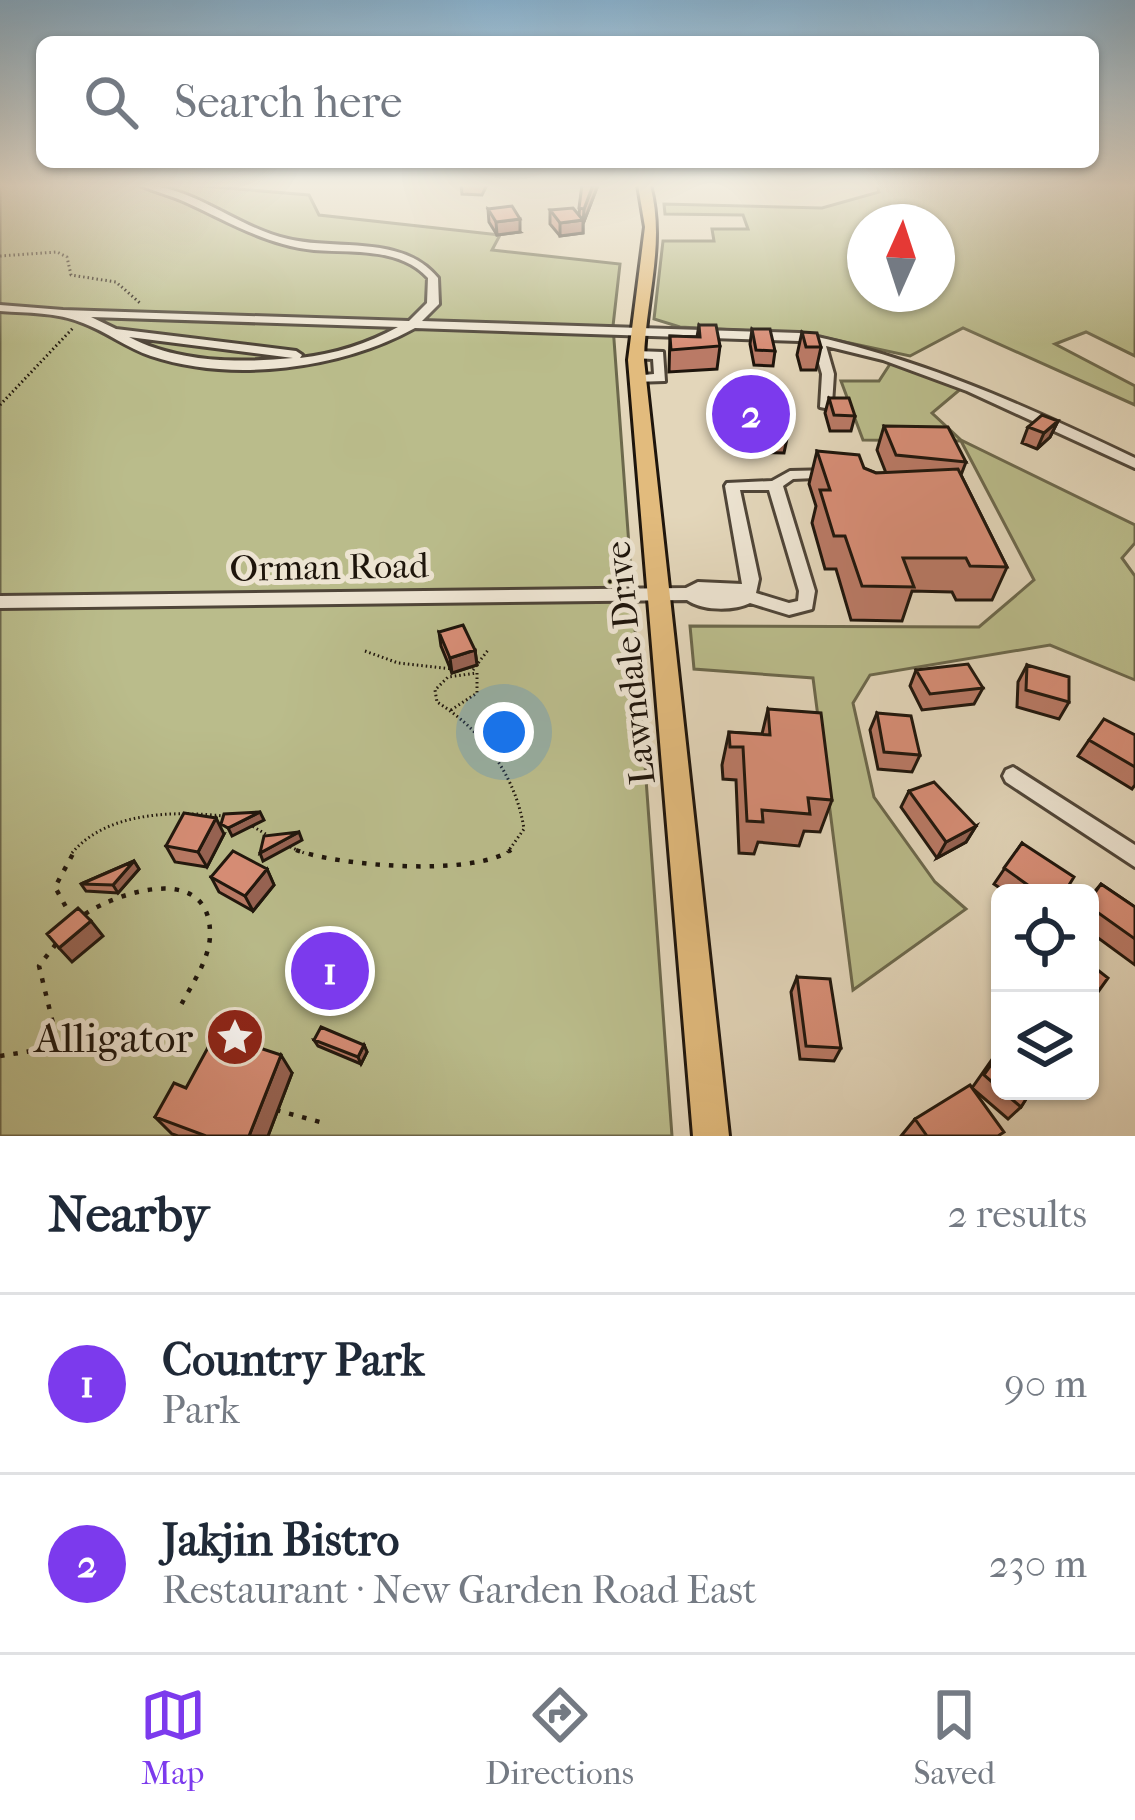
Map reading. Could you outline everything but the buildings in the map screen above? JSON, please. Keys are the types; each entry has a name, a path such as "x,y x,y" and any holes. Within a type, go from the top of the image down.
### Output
{"main road":[{"name":"Lawndale Drive","path":"650,238 642,355 659,594 711,1136"}],"street":[{"path":"61,313 87,319 106,331 313,359 376,345 412,325 436,295 433,278 422,265 264,238"},
{"path":"0,308 412,325 642,355 680,343 679,332"},
{"path":"642,355 679,332 818,340 938,373 1135,464"},
{"path":"818,340 828,374 825,404"},
{"path":"775,485 807,591 806,605 770,606 747,596 751,579 732,486 775,485 790,476 852,476"},
{"name":"Orman Road","path":"0,602 659,594 742,601 747,596"},
{"path":"1012,776 1135,857"}],"path":[{"path":"0,256 57,253 67,257 70,275 116,283 135,294 142,317"},
{"path":"0,405 55,345 87,319"},
{"path":"181,1004 210,936 202,906 179,889 146,885 91,908 74,923 55,887 65,860 81,843 109,829 181,811 238,818 304,856 436,865 503,860 524,836 526,815 472,721 437,702 434,690 448,677 471,671 488,650"},
{"path":"365,651 398,663 453,669 478,663"},
{"path":"451,710 477,693 479,679 471,671"},
{"path":"58,1048 39,966 62,938"},
{"path":"0,1056 92,1049"},
{"path":"274,1110 320,1122"}],"green space":[{"path":"0,238 498,238 492,250 620,264 613,326 672,1136 0,1136"},
{"path":"847,238 847,312 955,312 955,238 1135,238 1135,356 1086,332 1055,344 1135,386 1135,405 963,328 910,356 808,334 680,327 654,319 663,241"},
{"path":"892,361 963,387 932,413 961,440 1135,525 1135,543 1122,558 1135,576 1135,680 1050,645 870,675 853,703 874,797 935,882 966,909 853,990 813,678 694,669 690,626 979,627 1034,580 961,441 863,440 841,381 879,381"}],"place":[{"name":"Jakjin Bistro","path":"751,414"},
{"name":"Country Park","path":"330,971"},
{"name":"Alligator","path":"235,1037"}]}
